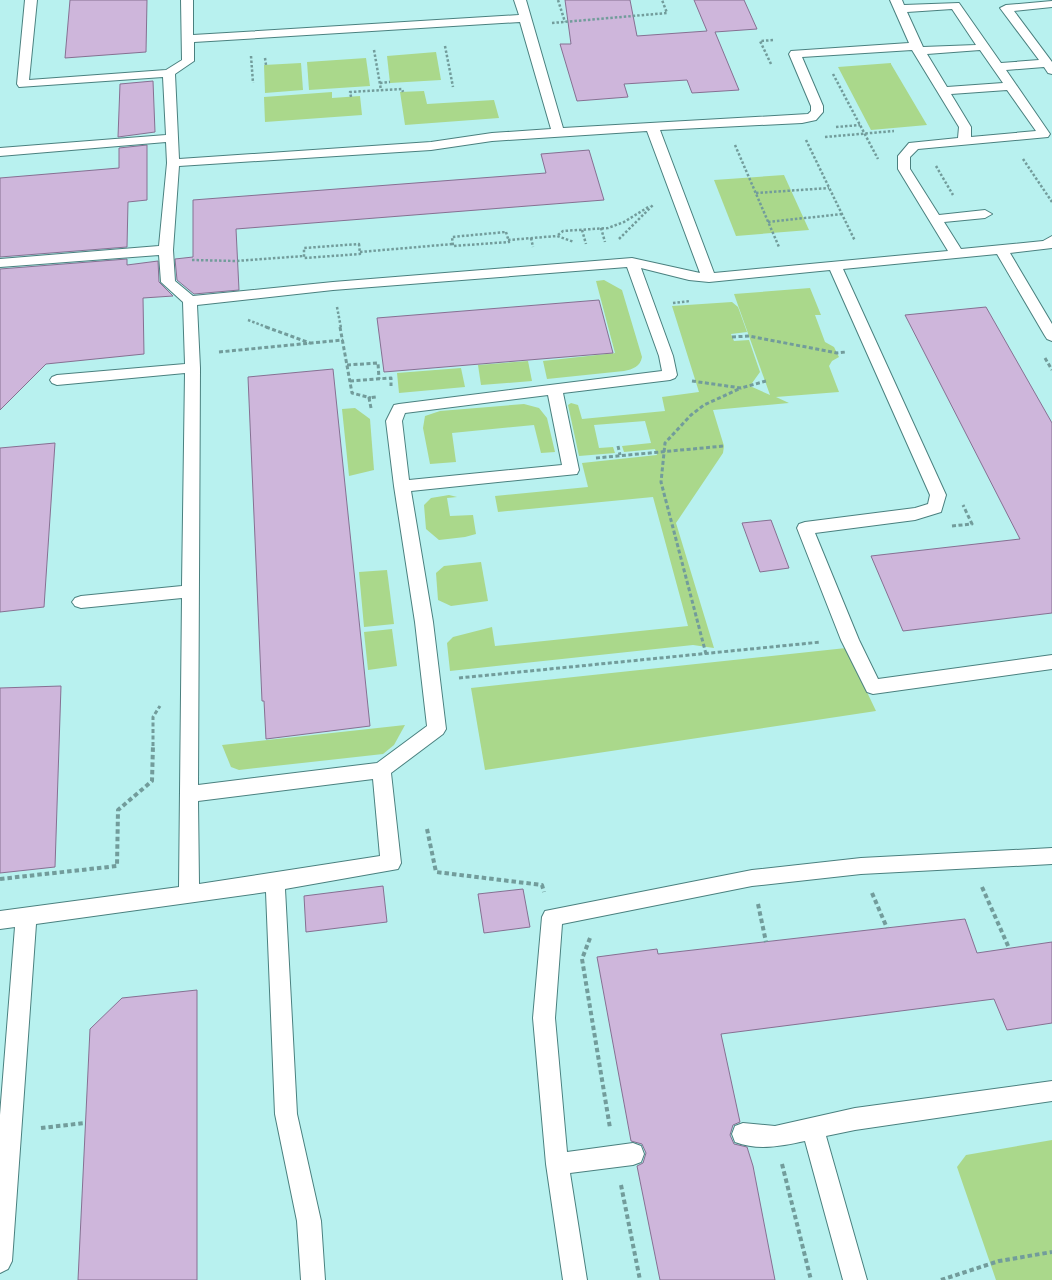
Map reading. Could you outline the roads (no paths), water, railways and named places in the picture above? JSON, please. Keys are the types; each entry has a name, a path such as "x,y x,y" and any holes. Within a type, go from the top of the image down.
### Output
{"lane":[{"path":"31,0 23,84 169,73 188,61 187,0"},
{"path":"520,0 558,132"},
{"path":"956,253 904,169 904,156 914,146 1044,134 955,5 898,4 918,48 964,127 964,141"},
{"path":"1049,66 1006,8 1052,4"},
{"path":"188,39 525,18"},
{"path":"173,163 431,146 492,137 558,132 802,119 812,117 817,112 817,106 796,54 918,48 976,48"},
{"path":"998,67 1049,66"},
{"path":"169,73 173,163 166,256 168,282 190,301 193,361 188,794 189,894"},
{"path":"944,92 1003,87"},
{"path":"652,127 709,278"},
{"path":"0,152 172,138"},
{"path":"934,218 985,214"},
{"path":"190,301 333,286 632,262 689,276 709,278 1047,245 1052,240"},
{"path":"1001,250 1052,336"},
{"path":"0,263 166,256"},
{"path":"188,794 381,770 437,729 394,421 399,409 670,375 666,356 632,262"},
{"path":"835,267 938,495 935,508 915,514 805,528 850,640 873,687 1052,662"},
{"path":"57,380 193,361"},
{"path":"402,486 571,470 555,390"},
{"path":"81,602 190,591"},
{"path":"0,920 275,882 391,863 381,770"},
{"path":"575,1280 558,1164 544,1018 552,917 752,878 862,866 1052,856"},
{"path":"275,882 286,1114 309,1221 313,1280"},
{"path":"0,1261 26,917"},
{"path":"743,1134 775,1137 855,1119 1052,1091"},
{"path":"813,1128 855,1280"},
{"path":"558,1164 624,1156"}]}
